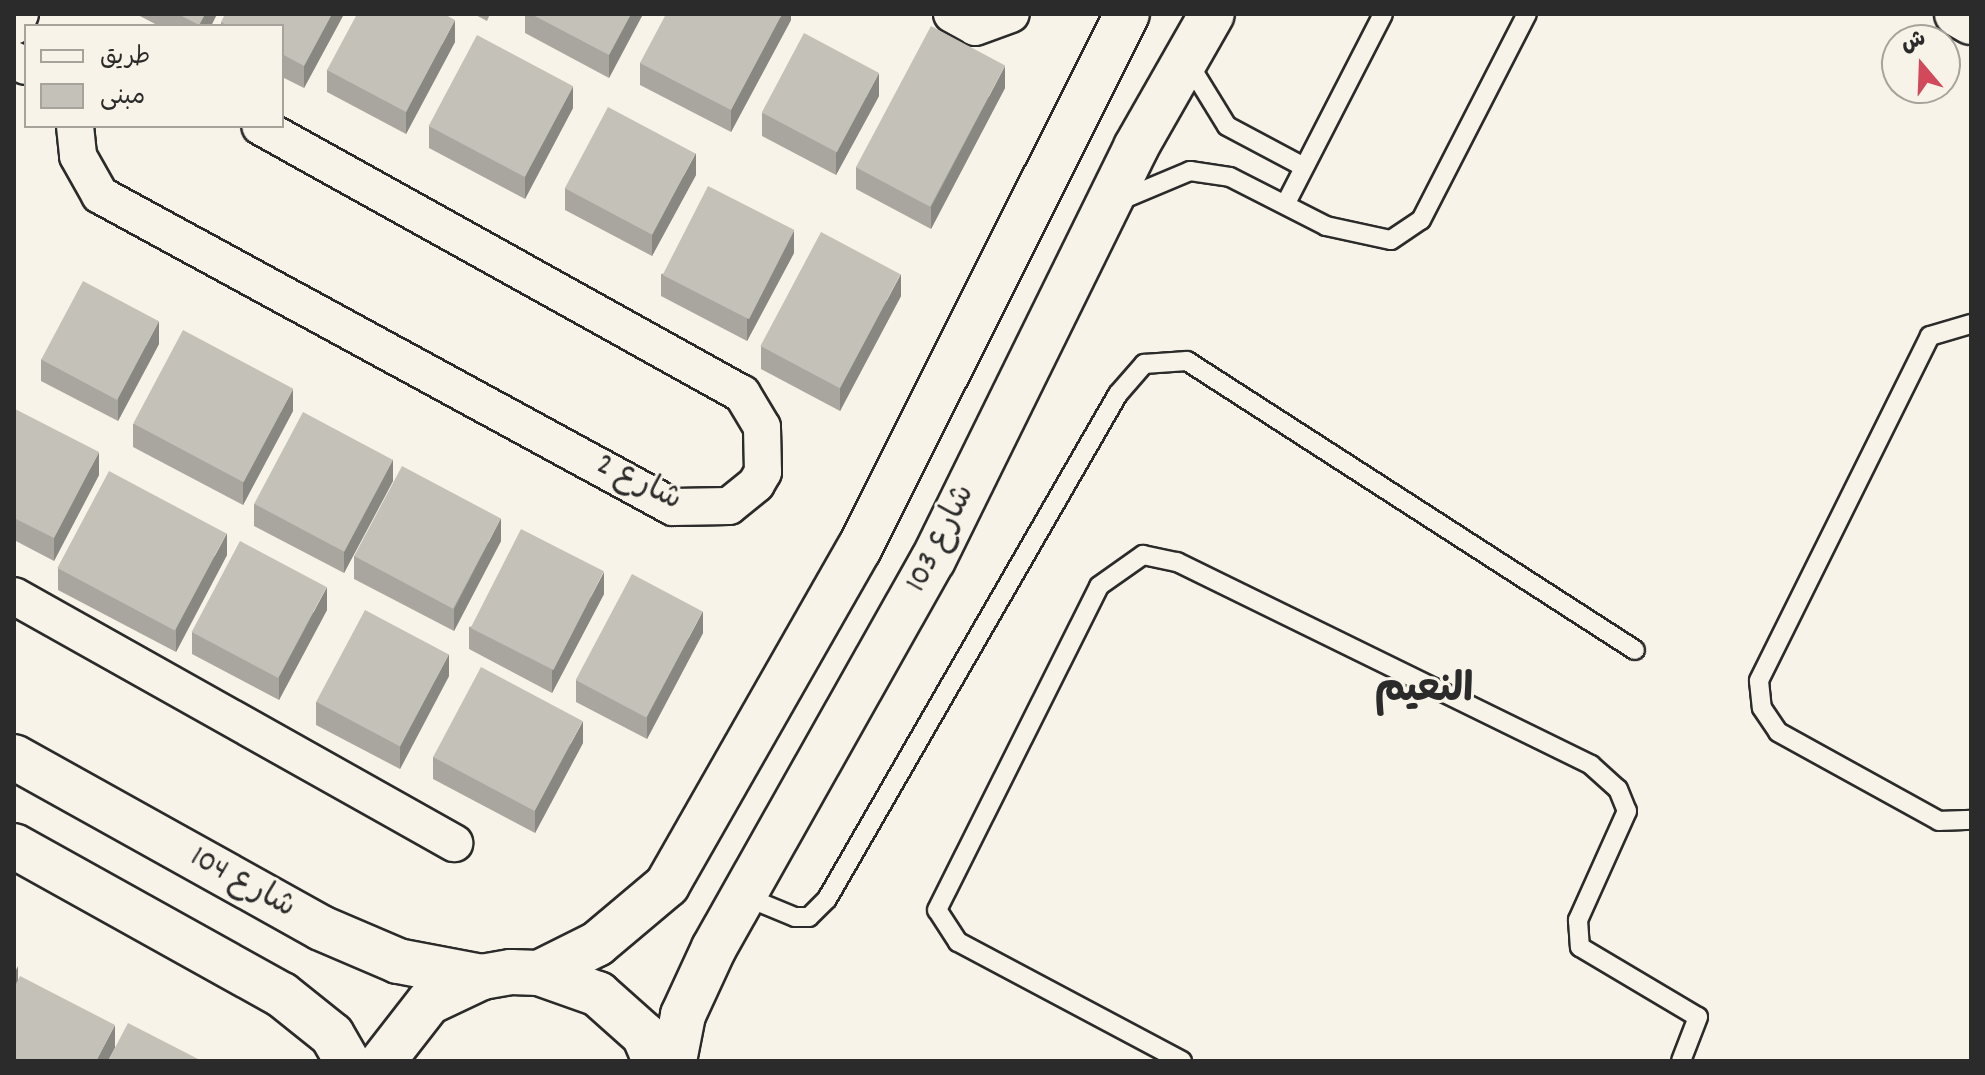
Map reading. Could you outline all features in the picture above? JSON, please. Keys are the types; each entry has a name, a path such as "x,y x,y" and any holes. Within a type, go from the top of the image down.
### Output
{"street":[{"path":"14,26 20,14"},
{"path":"952,14 975,27 1011,14"},
{"path":"383,1061 429,1002 482,977 539,973 597,944 675,873 859,549 1127,14"},
{"name":"شارع 103","path":"674,1061 683,1015 741,895 933,560 1107,206 1212,14"},
{"path":"1957,14 1971,22"},
{"name":"شارع 2","path":"75,128 78,156 100,195 673,507 729,506 756,484 765,457 762,427 742,394 264,128"},
{"path":"14,596 454,843"},
{"name":"شارع 104","path":"14,757 321,928 398,961 482,977"},
{"path":"14,846 282,995 332,1035 347,1061"},
{"path":"539,973 598,994 644,1035 655,1061"}],"lane":[{"path":"1286,203 1383,14"},
{"path":"1107,206 1190,171 1230,177 1362,238 1391,240 1421,220 1527,14"},
{"path":"1186,59 1227,126 1304,167"},
{"path":"1971,324 1930,336 1759,681 1762,708 1778,732 1939,821 1971,820"},
{"path":"741,895 795,917 809,917 827,899 1118,394 1144,364 1187,361 1635,650"},
{"path":"1182,1061 958,942 937,910 1099,586 1143,555 1177,562 1591,765 1618,789 1627,811 1578,920 1580,947 1698,1017 1681,1061"}],"building":[{"path":"178,14 205,14 197,24"},
{"path":"225,14 332,14 304,66 284,55 284,24 221,22"},
{"path":"357,14 444,14 455,20 406,112 327,70"},
{"path":"531,14 631,14 609,55"},
{"path":"666,14 782,14 731,110 640,63"},
{"path":"931,26 1005,65 930,207 856,167"},
{"path":"804,33 879,73 837,152 762,112"},
{"path":"477,35 573,86 525,177 429,126"},
{"path":"608,107 695,153 652,235 565,188"},
{"path":"708,186 794,230 749,319 663,275"},
{"path":"821,232 900,274 840,388 760,346"},
{"path":"83,281 159,321 117,400 41,360"},
{"path":"183,330 293,389 244,482 133,424"},
{"path":"15,409 99,452 54,538 14,518"},
{"path":"303,412 393,460 344,552 254,504"},
{"path":"402,466 501,519 453,609 354,556"},
{"path":"109,471 226,533 175,631 57,568"},
{"path":"521,529 604,571 553,670 471,628"},
{"path":"240,541 327,587 278,678 192,632"},
{"path":"632,574 703,612 646,718 576,680"},
{"path":"365,610 449,655 400,746 316,702"},
{"path":"481,667 583,721 535,811 433,757"},
{"path":"20,976 115,1025 96,1061 14,1061 14,988"},
{"path":"128,1023 202,1061 108,1061"}],"district":[{"name":"النعيم","path":"1424,693"}]}
